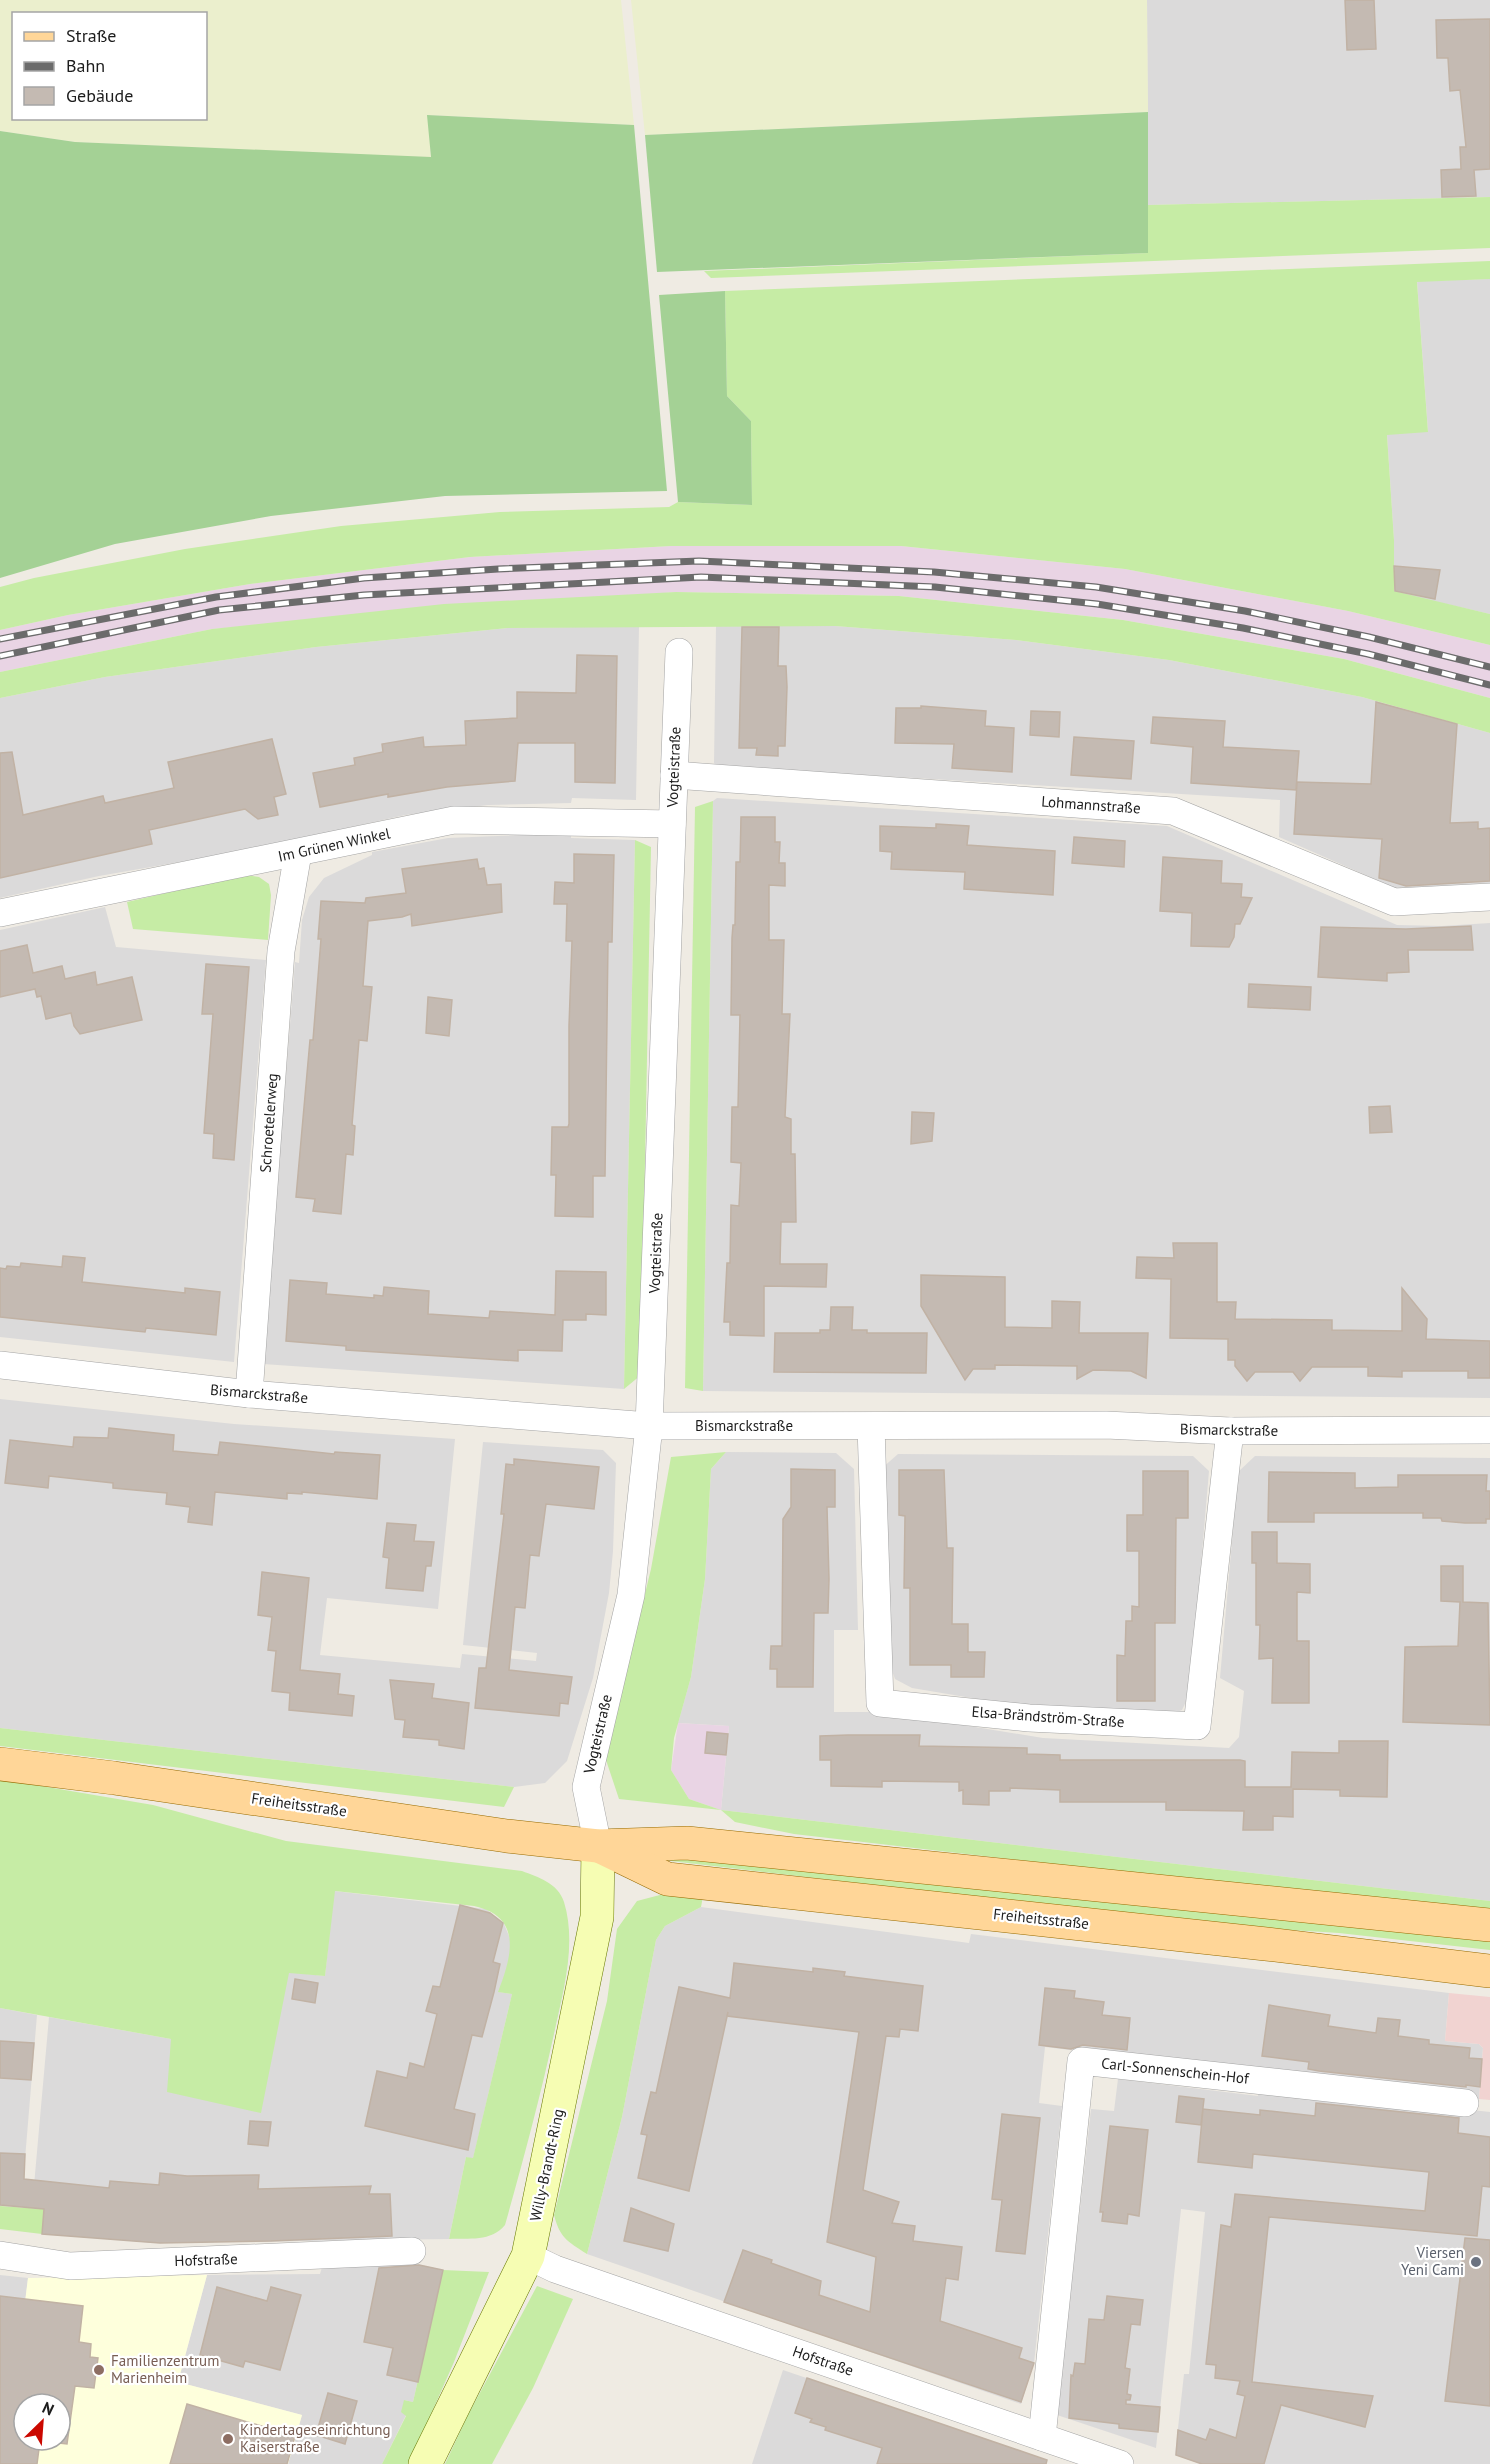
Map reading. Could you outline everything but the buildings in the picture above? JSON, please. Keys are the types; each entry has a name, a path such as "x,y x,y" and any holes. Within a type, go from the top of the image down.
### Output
{"main road":[{"name":"Freiheitsstraße","path":"0,1764 114,1778 507,1836 598,1846 687,1843 1490,1925"},
{"name":"Freiheitsstraße","path":"598,1846 667,1879 1266,1944 1490,1971"},
{"name":"Willy-Brandt-Ring","path":"425,2464 528,2256 597,1917 598,1846"}],"street":[{"name":"Vogteistraße","path":"598,1846 586,1787 631,1595 649,1426 679,652"},
{"name":"Lohmannstraße","path":"674,775 1173,811 1394,902 1490,897"},
{"name":"Im Grünen Winkel","path":"0,913 112,888 298,853 454,820 672,824"},
{"name":"Schroetelerweg","path":"249,1394 281,951 298,853"},
{"name":"Bismarckstraße","path":"0,1365 249,1394 649,1426 1106,1425 1230,1431 1490,1430"},
{"name":"Elsa-Brändström-Straße","path":"872,1426 880,1703 1029,1718 1197,1726 1230,1431"},
{"name":"Carl-Sonnenschein-Hof","path":"1042,2437 1081,2061 1465,2103"},
{"name":"Hofstraße","path":"0,2255 70,2266 412,2251"},
{"name":"Hofstraße","path":"528,2256 555,2269 1042,2437 1075,2457 1120,2464"}],"shaded area":[{"path":"0,0 621,0 634,125 428,115 431,158 75,142 0,131"},
{"path":"631,0 1147,0 1148,112 645,135"},
{"path":"1147,0 1490,0 1490,197 1148,205"},
{"path":"1490,279 1490,614 1394,592 1394,540 1387,434 1428,431 1417,281"},
{"path":"671,546 901,546 1125,569 1348,611 1490,645 1490,698 1344,659 1123,620 899,596 676,592 212,629 0,672 0,630 68,615 250,584 470,557"},
{"path":"639,626 636,800 572,798 571,803 488,805 405,815 249,850 99,876 0,898 0,698 105,677 316,647 508,628"},
{"path":"716,626 835,626 1016,640 1169,660 1362,697 1490,733 1490,883 1395,888 1279,837 1280,800 717,766 714,763"},
{"path":"717,798 1167,826 1397,925 1442,926 1490,923 1490,1398 703,1391 713,801"},
{"path":"571,833 571,838 635,840 624,1389 263,1364 295,962 299,963 302,920 309,897 324,878 372,855 372,852 448,838"},
{"path":"105,907 116,947 266,960 234,1362 0,1337 0,930"},
{"path":"0,1399 234,1424 455,1439 438,1609 327,1598 320,1655 460,1668 462,1654 536,1661 537,1653 463,1645 483,1442 603,1450 616,1463 609,1593 593,1678 567,1761 545,1783 514,1787 0,1728"},
{"path":"726,1452 836,1453 854,1469 858,1630 834,1630 834,1712 883,1712 1043,1738 1229,1748 1239,1737 1244,1691 1220,1678 1238,1472 1255,1456 1490,1458 1490,1901 721,1810 729,1726 678,1723 691,1677 705,1579 711,1469"},
{"path":"898,1454 1193,1456 1209,1471 1190,1693 1182,1710 1163,1717 1043,1710 912,1688 895,1679 888,1658 881,1469"},
{"path":"678,1723 729,1726 721,1810 689,1799 671,1770"},
{"path":"334,1891 486,1909 504,1924 511,1941 510,1959 499,1992 512,1994 473,2159 466,2157 449,2239 154,2243 42,2234 44,2210 32,2208 49,2017 171,2039 289,1972 325,1976"},
{"path":"701,1907 969,1943 971,1934 1449,1993 1445,2041 1479,2044 1483,2048 1479,2099 1045,2047 1039,2103 1062,2106 1034,2363 1021,2404 587,2254 622,2117 656,1940 665,1926"},
{"path":"1449,1993 1490,1997 1490,2100 1479,2099 1483,2048 1479,2044 1445,2041"},
{"path":"0,2008 37,2015 21,2207 0,2206"},
{"path":"1118,2079 1258,2096 1260,2086 1490,2112 1490,2464 1201,2464 1175,2455 1184,2374 1189,2374 1205,2212 1181,2209 1156,2448 1057,2415 1091,2109 1114,2111"},
{"path":"324,2260 413,2263 443,2270 413,2402 404,2400 406,2415 382,2464 288,2464 302,2415 178,2382 207,2275 320,2274"},
{"path":"0,2275 28,2278 14,2392 12,2392 5,2464 0,2464"},
{"name":"Familienzentrum Marienheim","path":"207,2275 178,2382 302,2415 288,2464 5,2464 12,2407 12,2452 72,2452 72,2392 14,2392 28,2278"},
{"path":"783,2370 1046,2460 1045,2464 752,2464"}],"green space":[{"path":"1148,112 1148,253 657,272 645,135"},
{"path":"427,115 634,125 667,491 445,496 271,516 115,544 0,578 0,131 75,142 431,157"},
{"path":"1490,197 1490,248 711,278 704,271 1148,253 1148,205"},
{"path":"1490,261 1490,279 1417,282 1428,432 1387,435 1394,540 1394,591 1490,614 1490,645 1348,611 1125,569 901,546 671,546 470,557 250,584 68,615 0,630 0,587 34,578 185,549 341,526 500,512 669,507 678,502 752,505 751,421 727,396 725,291"},
{"path":"725,291 727,396 751,421 752,505 678,502 659,295"},
{"path":"676,592 899,596 1123,620 1344,659 1490,698 1490,733 1362,697 1169,660 1016,640 835,626 508,628 316,647 105,677 0,698 0,672 212,629 444,604"},
{"path":"713,801 703,1391 685,1388 695,807"},
{"path":"635,840 651,847 641,1375 624,1389"},
{"path":"244,875 259,877 269,884 271,895 268,940 133,929 127,902"},
{"path":"726,1452 711,1469 705,1579 691,1677 674,1738 671,1770 689,1799 721,1810 619,1799 605,1757 651,1569 671,1457"},
{"path":"0,1728 514,1787 504,1807 0,1746"},
{"path":"0,1779 153,1805 286,1841 522,1871 552,1885 561,1895 568,1918 567,1968 543,2082 505,2225 486,2237 449,2239 466,2157 473,2158 512,1994 498,1992 507,1966 510,1940 501,1919 490,1911 474,1906 335,1891 325,1976 289,1973 261,2113 167,2092 171,2039 0,2008"},
{"path":"721,1810 1490,1901 1490,1915 794,1834 735,1822"},
{"path":"667,1857 1490,1940 1490,1950 1339,1933 1208,1925 671,1861"},
{"path":"675,1891 704,1891 701,1907 665,1926 656,1940 622,2117 587,2254 565,2238 554,2215 607,2001 617,1929 637,1901"},
{"path":"0,2206 44,2209 42,2234 0,2229"},
{"path":"443,2270 489,2272 454,2362 409,2464 382,2464 406,2416 401,2412 404,2400 413,2402"},
{"path":"537,2286 573,2299 533,2388 492,2464 445,2464 468,2415"}],"railway":[{"path":"0,639 216,597 364,578 498,569 699,561 934,572 1096,587 1245,611 1369,637 1490,667"},
{"path":"0,656 219,610 364,595 701,577 935,587 1097,604 1243,628 1368,654 1490,685"}],"place":[{"name":"Viersen Yeni Cami","path":"1476,2262"},
{"name":"Familienzentrum Marienheim","path":"99,2370"},
{"name":"Kindertageseinrichtung Kaiserstraße","path":"228,2439"}]}
